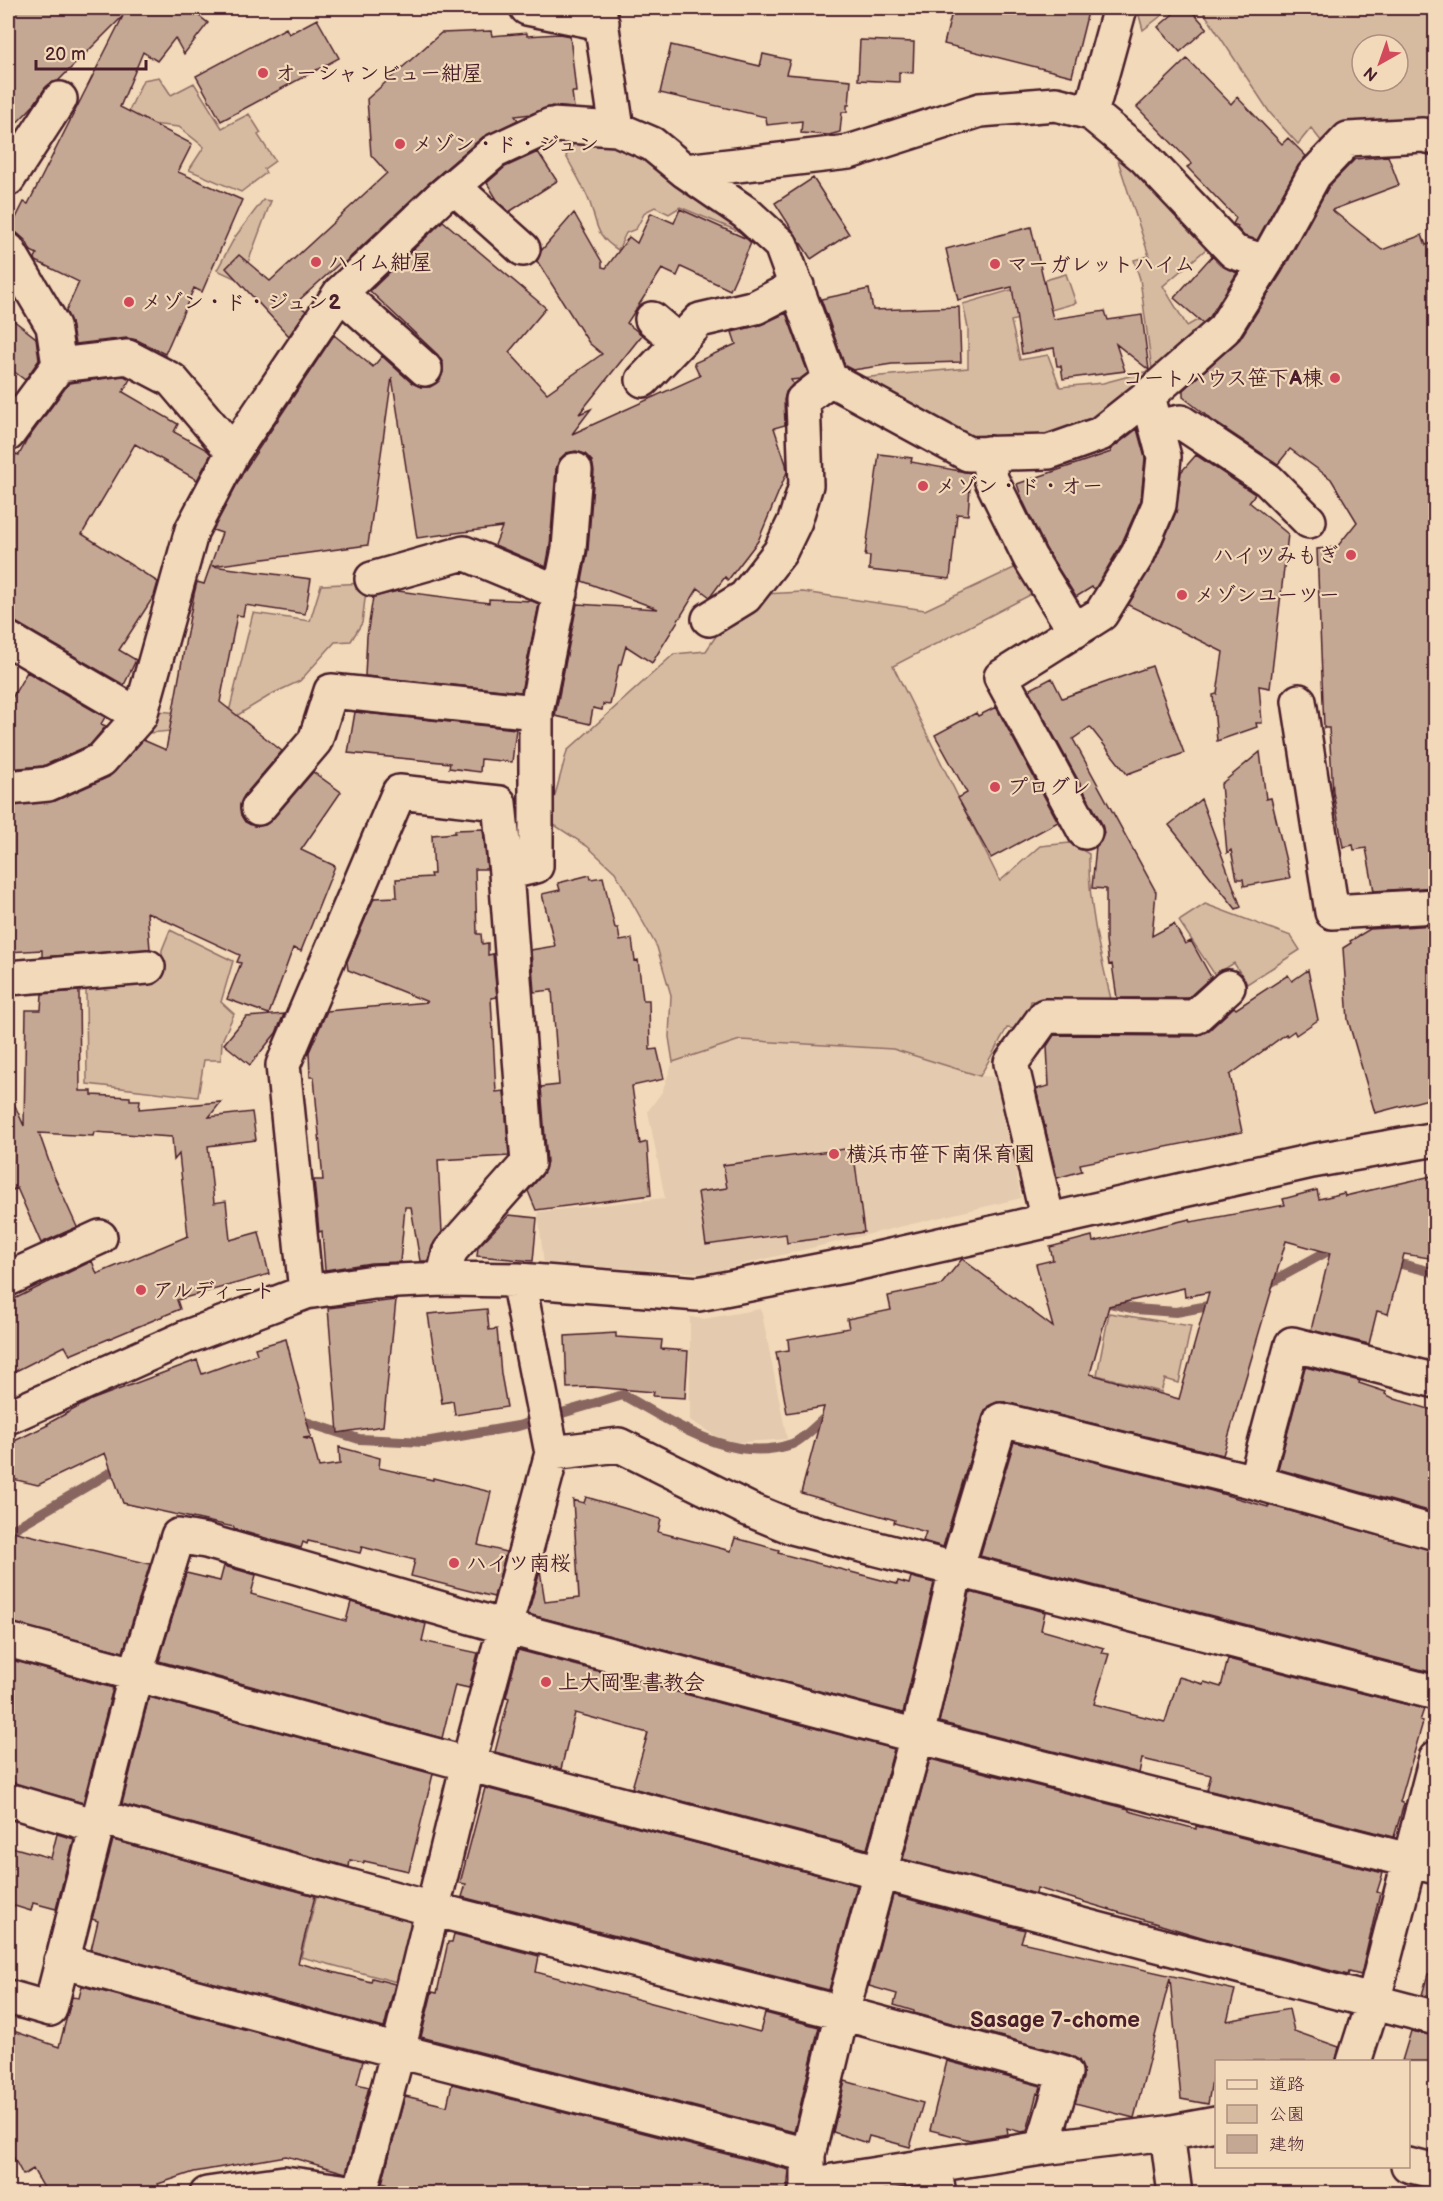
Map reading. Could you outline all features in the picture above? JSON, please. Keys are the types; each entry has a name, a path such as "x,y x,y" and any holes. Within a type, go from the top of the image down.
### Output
{"street":[{"path":"527,8 600,15 617,129"},
{"path":"1091,113 1120,8"},
{"path":"8,179 60,99"},
{"path":"685,171 849,152 980,110 1056,104 1091,113 1144,157 1234,252 1266,262"},
{"path":"8,788 48,784 101,760 140,716 192,531 233,452 340,293 454,186 495,151 551,125 617,129 652,144 685,171 746,213 781,245 830,379 968,454 1049,452 1100,434 1152,411 1224,329 1266,262 1314,175 1348,139 1431,144"},
{"path":"454,186 523,249"},
{"path":"8,250 53,326 59,365 8,434"},
{"path":"643,380 699,320 756,307 797,286"},
{"path":"340,293 425,369"},
{"path":"652,319 679,342"},
{"path":"59,365 128,357 172,380 233,452"},
{"path":"709,619 745,597 780,552 795,520 806,485 803,400 830,379"},
{"path":"1152,411 1181,422 1268,480 1309,521"},
{"path":"1085,832 1001,677 1101,614 1138,554 1159,505 1164,457 1152,411"},
{"path":"988,453 991,479 1030,558 1075,630"},
{"path":"506,873 536,866 536,712 569,549 574,470"},
{"path":"372,579 464,553 561,593"},
{"path":"8,639 140,716"},
{"path":"258,808 315,741 331,692 536,712"},
{"path":"1299,701 1332,912 1436,906"},
{"path":"306,1292 283,1065 399,792 499,802 506,873 528,1164 450,1251 443,1279"},
{"path":"8,978 148,967"},
{"path":"1048,1221 1011,1063 1045,1016 1195,1017 1228,987"},
{"path":"8,1417 187,1337 306,1292 374,1282 443,1279 518,1280 698,1294 859,1263 1312,1161 1436,1139"},
{"path":"8,1279 100,1237"},
{"path":"207,2193 284,2183 362,2193 468,1764 550,1448 518,1280"},
{"path":"1255,1482 1292,1344 1436,1381"},
{"path":"807,2178 842,2013 917,1736 956,1570 1002,1420 1255,1482 1436,1533"},
{"path":"550,1448 620,1445 748,1509 792,1527 1436,1693"},
{"path":"8,1997 50,2009 136,1673 178,1536 206,1541 505,1627 917,1736 1423,1863"},
{"path":"8,1640 468,1764 1436,2018"},
{"path":"1354,2060 1423,1863 1436,1758"},
{"path":"8,1800 98,1821 842,2013 1065,2073 1042,2148"},
{"path":"61,1961 398,2051 807,2178 936,2179 1042,2148 1167,2133 1215,2124"},
{"path":"1167,2133 1175,2193"},
{"path":"1410,2166 1436,2172"}],"shaded area":[{"name":"横浜市笹下南保育園","path":"740,1040 893,1049 980,1076 997,1077 1021,1198 706,1273 544,1264 538,1212 665,1198 648,1111 662,1092 673,1062"},
{"path":"761,1309 787,1439 727,1443 690,1420 690,1317 704,1319"}],"green space":[{"path":"1137,8 1171,8 1143,30"},
{"path":"1201,8 1435,8 1435,128 1325,146 1311,128 1298,144 1270,113"},
{"path":"159,77 171,95 194,83 222,128 249,114 261,133 258,135 275,161 264,169 266,173 241,192 189,170 204,147 179,127 151,124 73,235 143,80"},
{"path":"1111,139 1212,244 1163,286 1187,326 1217,309 1222,318 1107,411 1037,443 971,443 848,379 968,368 968,328 963,304 1066,274 1076,303 1011,321 1020,360 1048,355 1060,387 1103,383 1152,370 1140,279 1134,260 1149,256"},
{"path":"626,142 745,227 740,232 680,207 669,214 655,207 645,212 636,229 626,233 618,250 611,245 601,235 588,197 566,156 574,143"},
{"path":"263,200 271,201 241,281 217,270 235,237"},
{"path":"1016,567 1032,594 893,666 1000,881 1040,846 1070,843 1089,854 1092,909 1111,999 1031,1001 1025,1030 1007,1028 980,1076 893,1049 740,1040 673,1062 669,1037 671,995 657,947 615,872 587,846 548,821 567,751 674,654 706,651 724,624 763,594 803,592 925,610"},
{"path":"367,583 362,623 351,641 335,642 300,681 274,693 228,721 191,729 150,733 157,711 193,714 230,708 253,613 310,621 321,585"},
{"path":"1205,904 1291,936 1300,950 1247,984 1234,963 1215,975 1179,921"},
{"path":"170,930 233,961 221,1002 234,1014 222,1041 221,1060 204,1060 198,1097 87,1084 86,989 161,980 162,950"},
{"path":"1109,1313 1191,1326 1179,1383 1165,1379 1161,1392 1097,1375"},
{"path":"318,1890 402,1913 412,1925 397,1982 301,1957"}],"building":[{"path":"24,8 198,8 194,12 208,23 184,54 175,38 157,61 143,52 120,107 192,144 178,172 242,200 202,292 194,288 165,354 137,340 127,338 75,344 66,311 79,282 36,261 37,254 31,251 26,241 17,233 9,232 24,202 28,204 123,16 58,81 45,88 33,106 8,132 8,15"},
{"path":"953,8 1089,8 1072,76 944,44"},
{"path":"1180,8 1189,8 1207,28 1180,52 1158,27"},
{"name":"オーシャンビュー紺屋","path":"317,19 339,58 221,121 196,76 286,28 289,34"},
{"path":"491,31 492,36 527,33 527,36 559,34 570,36 576,92 572,92 574,108 552,106 531,114 515,116 518,120 483,137 429,183 342,265 340,263 296,303 306,311 289,336 226,268 239,255 270,281 387,173 371,155 367,99 441,33"},
{"path":"860,40 914,42 913,73 899,72 899,82 858,80"},
{"path":"671,45 760,66 763,54 790,60 786,74 851,80 849,105 847,105 847,112 842,112 840,132 829,135 801,133 802,121 767,125 766,117 660,93"},
{"path":"1187,59 1231,104 1237,97 1282,144 1288,138 1306,156 1298,166 1257,240 1244,236 1237,228 1238,226 1233,224 1236,218 1187,167 1192,164 1137,107"},
{"path":"538,152 557,181 509,212 499,203 487,183 505,167"},
{"path":"1388,156 1399,185 1332,210 1382,250 1422,235 1426,245 1436,242 1436,887 1374,891 1366,848 1354,850 1353,845 1343,847 1333,792 1329,728 1324,728 1317,549 1337,547 1357,522 1331,479 1290,449 1278,464 1212,420 1183,397 1183,390 1240,339 1282,272 1329,186 1355,159"},
{"path":"813,178 849,234 811,259 775,203"},
{"path":"680,209 747,239 751,243 730,290 681,267 677,276 662,269 627,323 642,335 579,414 591,409 572,434 700,376 694,363 736,344 732,332 760,325 786,313 808,373 800,379 791,380 793,384 786,392 784,400 785,425 774,428 787,472 758,541 728,580 725,577 710,597 698,588 652,663 626,646 621,664 619,664 610,705 603,704 602,710 593,708 590,724 555,716 577,604 658,609 582,581 588,550 594,471 592,461 585,454 576,451 566,453 559,460 556,469 550,546 546,567 495,545 502,527 417,538 392,377 368,545 212,566 311,579 305,614 245,605 243,616 237,615 220,702 282,751 244,796 240,805 241,815 245,822 254,826 265,825 272,820 313,772 341,792 301,850 335,866 301,951 293,948 269,1014 227,999 241,963 237,962 240,955 147,912 150,949 42,957 42,950 8,952 8,806 55,801 109,777 143,740 166,750 197,582 204,584 222,533 213,530 244,471 334,335 373,367 382,356 412,383 421,387 430,387 439,381 443,372 443,363 438,355 370,291 443,221 546,308 509,352 547,393 602,354 589,343 537,261 541,251 574,213 602,262 602,267 606,268 629,237 637,243 651,213 674,223"},
{"path":"1031,227 1053,319 1105,311 1108,320 1142,315 1149,370 1116,344 1125,371 1063,379 1061,366 1057,366 1054,348 1022,354 1012,287 958,300 946,249"},
{"path":"1212,256 1221,265 1237,273 1210,317 1203,323 1174,298"},
{"path":"869,289 873,310 959,307 961,362 892,364 853,370 845,366 821,299"},
{"path":"8,316 36,338 39,360 25,380 8,367"},
{"path":"124,376 130,379 123,392 178,424 174,432 211,454 197,480 135,444 82,534 158,582 154,596 119,650 136,660 124,685 8,620 8,470 16,454 19,455 27,440 69,383"},
{"path":"1137,429 1145,458 1141,500 1121,545 1095,589 1092,587 1076,597 1046,549 1017,484 1111,452 1110,450"},
{"path":"879,454 912,458 911,462 971,473 968,515 957,514 950,579 869,570 870,556 865,556"},
{"path":"1196,455 1255,494 1249,502 1288,534 1270,688 1259,686 1262,723 1256,723 1257,727 1217,741 1213,695 1217,694 1223,652 1128,605 1155,561 1176,512 1181,472"},
{"path":"398,591 489,603 489,599 532,601 539,604 521,692 365,676 367,636 373,597"},
{"path":"1152,666 1184,753 1127,774 1090,727 1073,739 1156,892 1152,936 1174,924 1185,944 1191,941 1211,977 1188,998 1117,998 1106,941 1106,889 1092,888 1096,846 1104,833 1102,824 1029,690 1052,678 1062,698"},
{"path":"27,672 105,717 101,724 106,726 90,745 43,766 8,769 8,705"},
{"name":"プログレ","path":"996,707 1058,822 991,858 958,798 967,793 935,735 976,713 978,716"},
{"path":"355,712 516,729 512,762 481,759 480,772 449,768 450,763 348,753"},
{"path":"1260,752 1266,799 1271,798 1290,878 1244,886 1243,879 1237,879 1231,850 1227,853 1221,784"},
{"path":"1201,799 1241,907 1236,909 1169,825"},
{"path":"483,829 487,869 475,869 477,934 481,934 482,944 488,943 488,955 493,954 497,997 491,998 496,1092 504,1091 509,1156 438,1160 442,1232 432,1246 428,1261 420,1261 411,1207 405,1207 400,1262 371,1263 325,1270 314,1180 323,1180 314,1077 310,1077 309,1052 327,1011 428,1002 348,970 347,962 374,898 397,897 396,879 431,877 430,874 434,874 432,835 455,833 455,830"},
{"path":"590,875 591,879 603,877 615,928 618,928 620,941 632,939 635,961 638,960 643,1000 649,1000 650,1050 657,1049 664,1079 632,1086 640,1144 647,1142 651,1195 536,1210 528,1191 542,1175 547,1162 541,1087 559,1085 552,990 534,992 531,950 555,946 542,894 560,890 558,883"},
{"path":"1436,925 1436,1097 1375,1113 1348,1020 1343,948 1370,929"},
{"path":"1308,970 1318,1020 1296,1035 1294,1031 1287,1036 1286,1034 1230,1075 1242,1132 1080,1164 1082,1171 1057,1178 1036,1089 1049,1086 1047,1046 1054,1035 1196,1036 1208,1031 1234,1007 1236,1009 1288,975 1292,981"},
{"path":"79,991 80,1091 92,1091 92,1095 130,1097 130,1100 140,1100 139,1109 221,1102 209,1117 252,1112 256,1140 208,1146 214,1203 226,1201 230,1240 259,1232 269,1274 177,1300 180,1309 70,1355 65,1346 8,1375 8,1302 92,1261 97,1274 188,1236 179,1154 174,1160 172,1137 94,1132 93,1136 39,1133 54,1176 77,1227 41,1243 17,1188 8,1192 8,1090 24,1126 26,1010 41,1010 42,994"},
{"path":"284,1014 276,1033 250,1065 224,1044 246,1017"},
{"path":"853,1148 864,1232 787,1243 786,1234 706,1245 698,1192 727,1188 723,1165"},
{"path":"1436,1175 1436,1224 1429,1258 1404,1254 1388,1314 1377,1311 1369,1344 1311,1330 1330,1253 1286,1241 1223,1455 1005,1402 997,1402 988,1406 983,1415 943,1547 923,1541 926,1532 894,1523 895,1520 801,1493 824,1407 787,1413 776,1352 789,1350 788,1339 849,1328 847,1319 891,1310 888,1296 941,1285 962,1259 1053,1327 1036,1264 1053,1260 1050,1247 1092,1236 1093,1242 1190,1219 1191,1222 1285,1205 1283,1199 1317,1190 1319,1199 1344,1193 1345,1196","holes":["1184,1288 1185,1297 1209,1292 1179,1399 1090,1374 1109,1306"]},
{"path":"509,1215 537,1218 533,1261 477,1256 478,1247"},
{"path":"396,1300 383,1426 338,1433 328,1308"},
{"path":"487,1309 489,1330 497,1329 507,1407 455,1415 453,1401 442,1403 428,1314"},
{"path":"616,1333 616,1337 662,1340 661,1349 688,1351 685,1398 653,1396 654,1392 592,1387 567,1388 565,1336"},
{"path":"286,1339 311,1437 303,1438 312,1440 319,1467 340,1464 339,1447 380,1458 379,1468 491,1492 478,1545 506,1552 494,1597 411,1576 415,1560 362,1547 360,1553 308,1541 307,1544 303,1542 301,1548 234,1529 234,1527 123,1503 105,1453 38,1485 8,1478 8,1444 48,1425 91,1400 197,1360 202,1374 257,1354 255,1348"},
{"path":"1305,1367 1360,1381 1359,1383 1386,1392 1385,1394 1395,1399 1436,1411 1436,1513 1278,1469"},
{"path":"1014,1442 1268,1507 1268,1505 1436,1551 1434,1673 980,1556"},
{"path":"586,1497 661,1519 658,1532 731,1551 735,1538 779,1550 778,1553 897,1584 898,1581 909,1584 911,1577 934,1583 903,1713 528,1614 540,1570 545,1602 579,1598 573,1500 584,1503"},
{"path":"8,1530 150,1564 123,1652 8,1622"},
{"path":"224,1566 256,1575 251,1594 346,1621 351,1602 426,1624 422,1641 478,1653 469,1688 455,1685 442,1738 159,1661 186,1573 220,1581"},
{"path":"970,1592 1045,1612 1041,1630 1104,1648 1102,1653 1109,1654 1094,1704 1165,1722 1179,1677 1221,1687 1228,1659 1424,1709 1420,1721 1423,1722 1400,1802 1404,1804 1394,1837 1207,1790 1211,1775 1142,1759 1139,1773 939,1722"},
{"path":"518,1650 894,1749 867,1849 632,1788 648,1733 575,1713 561,1769 495,1752"},
{"path":"8,1659 113,1688 83,1803 8,1782"},
{"path":"149,1697 433,1774 409,1871 350,1860 349,1867 122,1804"},
{"path":"930,1759 1129,1809 1129,1811 1196,1829 1196,1826 1383,1873 1377,1892 1380,1893 1361,1975 1349,1972 1348,1975 1208,1939 1037,1888 1036,1894 903,1859"},
{"path":"485,1788 857,1885 829,1990 462,1897 466,1884 460,1883"},
{"path":"57,1834 74,1839 56,1909 33,1903 31,1911 8,1904 8,1846 51,1858"},
{"path":"113,1840 315,1896 298,1963 371,1982 372,1978 395,1984 384,2028 91,1950 98,1921 92,1919"},
{"path":"893,1895 1025,1930 1021,1942 1235,1990 1227,2021 1289,2009 1294,2031 1339,2047 1336,2060 1215,2060 1208,2104 1181,2099 1170,1978 1134,2118 1075,2103 1083,2078 1083,2069 1079,2060 1070,2055 914,2013 914,2011 894,2005 897,1994 869,1986"},
{"path":"454,1934 539,1956 536,1972 760,2032 765,2013 819,2027 794,2132 421,2037 432,1992 437,1993 448,1942 452,1942"},
{"path":"1428,1974 1436,1975 1436,1998 1422,1995"},
{"path":"82,1986 363,2061 357,2084 369,2087 346,2173 286,2156 194,2172 158,2184 160,2188 144,2193 47,2193 33,2169 23,2175 8,2147 8,2029 59,2047 72,1997 79,1998"},
{"path":"1411,2031 1436,2036 1436,2061 1402,2060"},
{"path":"947,2061 1041,2086 1027,2131 1021,2132 1007,2128 1008,2134 970,2140 930,2130"},
{"path":"845,2081 923,2103 910,2147 869,2136 867,2143 833,2132"},
{"path":"452,2084 789,2170 787,2193 416,2193 386,2186 382,2183 405,2096 447,2106"}],"waterway":[{"path":"1264,1286 1337,1246"},
{"path":"1390,1261 1436,1273"},
{"path":"1101,1305 1109,1303 1135,1309 1176,1312 1219,1304"},
{"path":"296,1419 359,1439 425,1442 518,1426 623,1395 703,1438 747,1449 769,1449 796,1442 831,1412"},
{"path":"8,1532 125,1466"}],"place":[{"name":"オーシャンビュー紺屋","path":"263,73"},
{"name":"メゾン・ド・ジュン","path":"400,144"},
{"name":"ハイム紺屋","path":"316,262"},
{"name":"マーガレットハイム","path":"995,264"},
{"name":"メゾン・ド・ジュン2","path":"129,302"},
{"name":"コートハウス笹下A棟","path":"1335,378"},
{"name":"メゾン・ド・オー","path":"923,486"},
{"name":"ハイツみもぎ","path":"1351,555"},
{"name":"メゾンユーツー","path":"1182,595"},
{"name":"プログレ","path":"995,787"},
{"name":"横浜市笹下南保育園","path":"834,1154"},
{"name":"アルディート","path":"141,1290"},
{"name":"ハイツ南桜","path":"454,1563"},
{"name":"上大岡聖書教会","path":"546,1682"}],"district":[{"name":"Sasage 7-chome","path":"1055,2020"}]}
